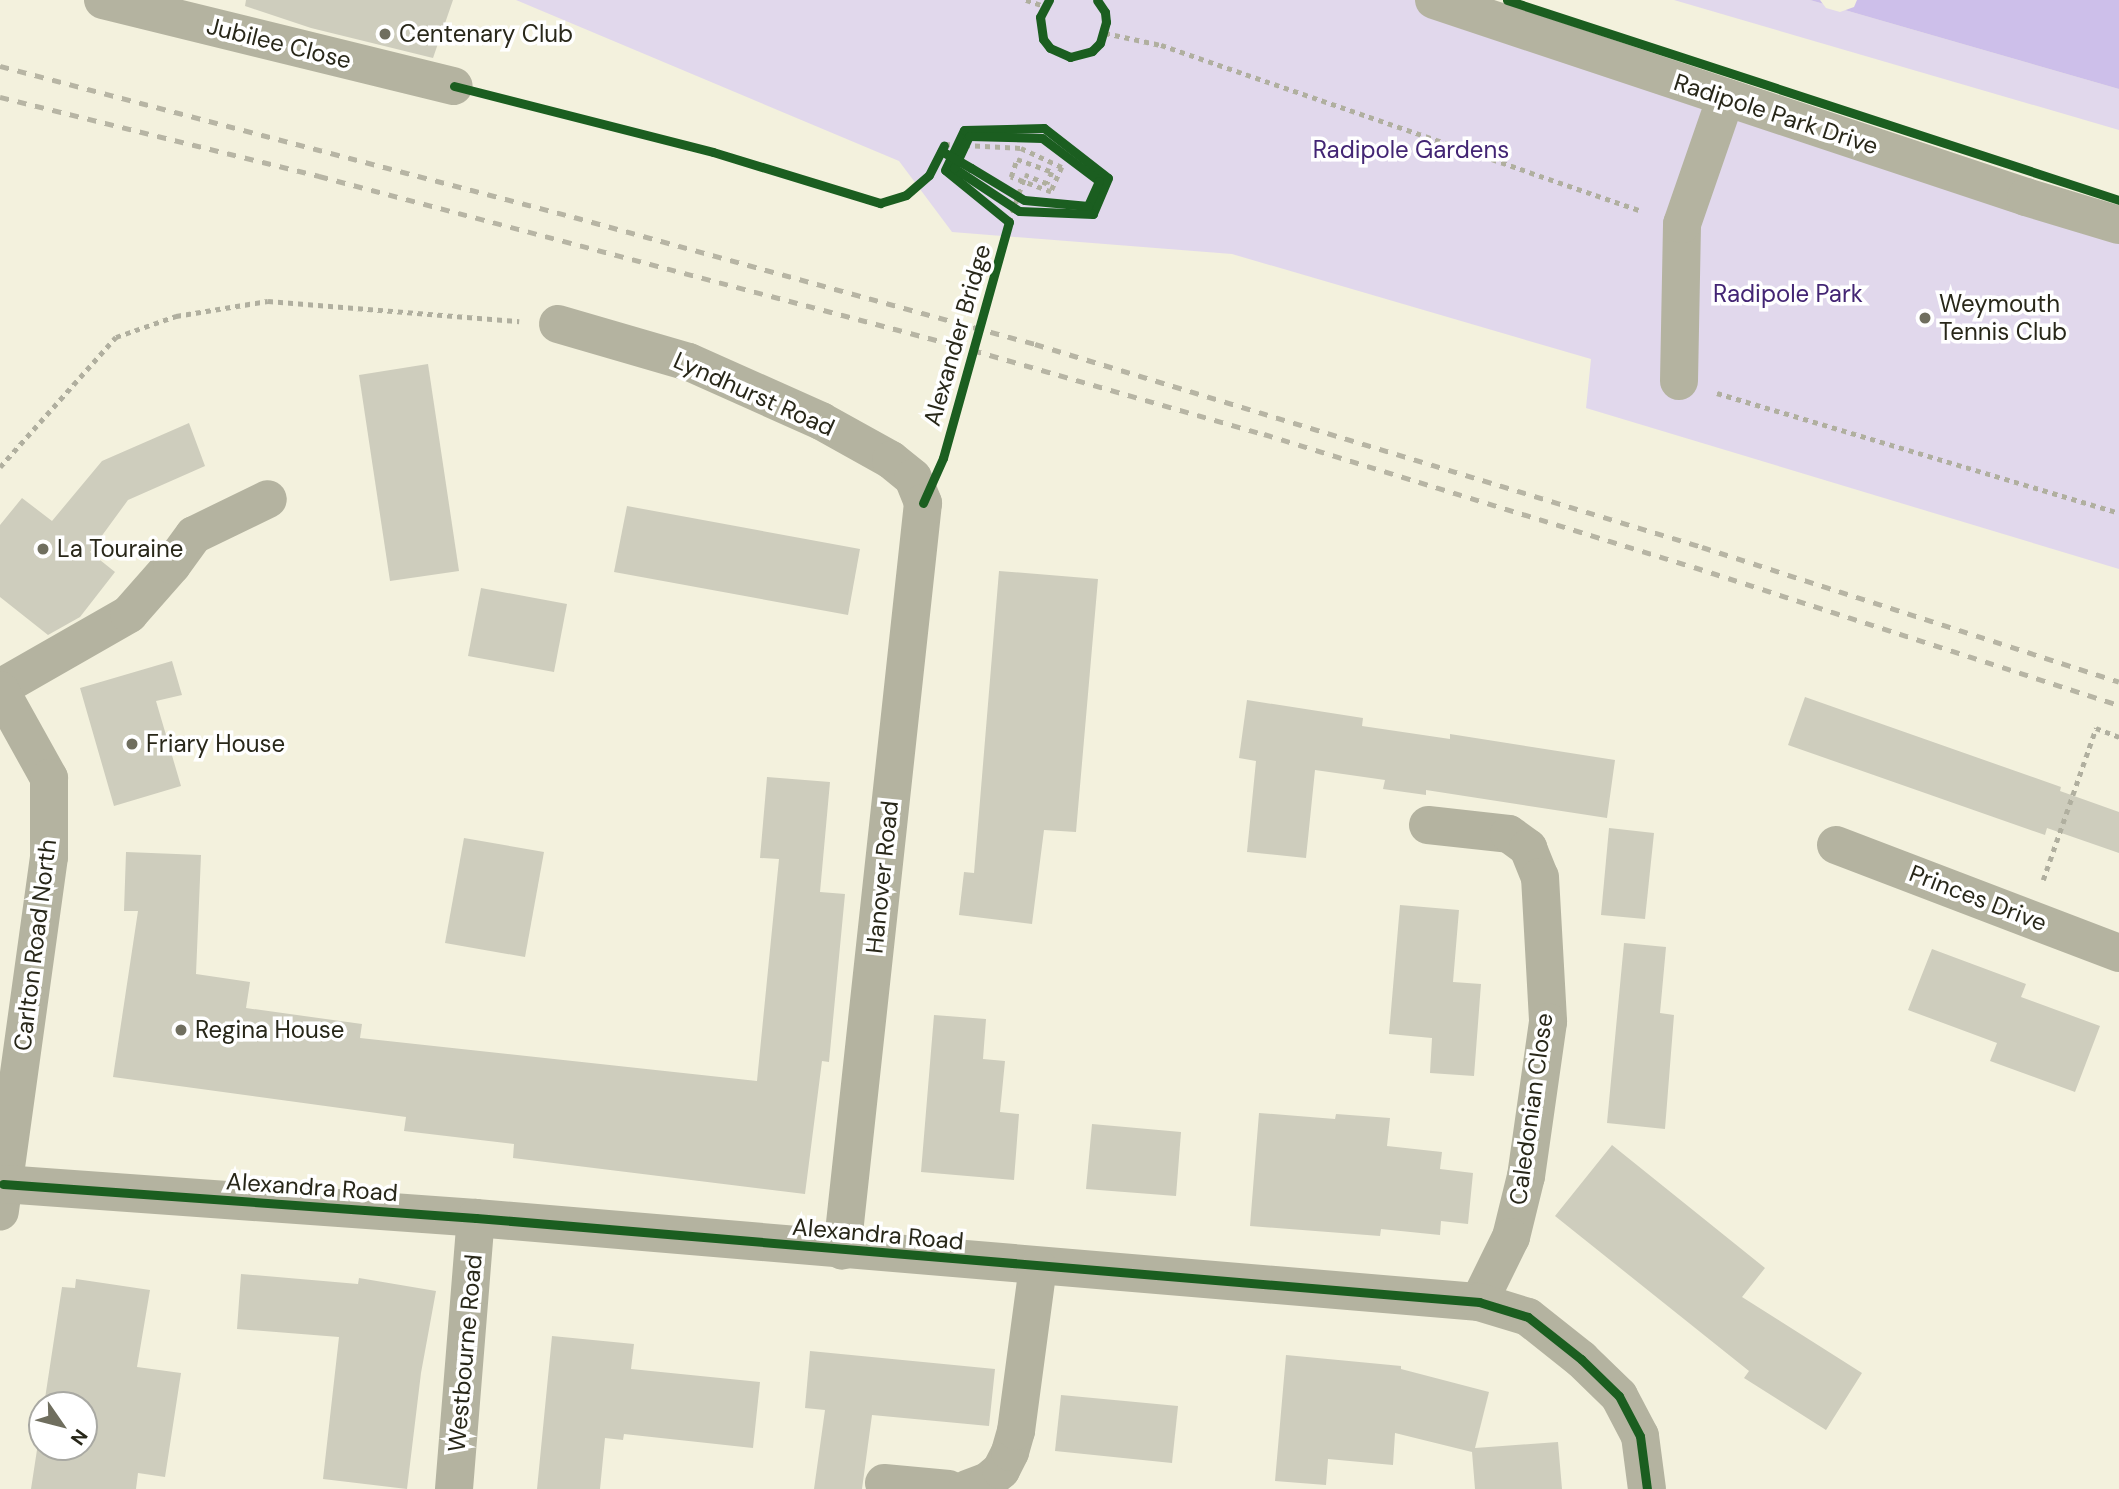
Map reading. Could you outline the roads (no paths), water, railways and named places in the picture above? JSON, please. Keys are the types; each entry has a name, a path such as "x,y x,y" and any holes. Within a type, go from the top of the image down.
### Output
{"street":[{"name":"Jubilee Close","path":"103,0 454,86"},
{"name":"Radipole Park Drive","path":"1434,0 2119,225"},
{"path":"1679,381 1682,224 1726,97"},
{"name":"Lyndhurst Road","path":"558,324 689,362 821,421 891,460 913,478 923,503"},
{"path":"0,689 130,614 194,535 268,499"},
{"name":"Hanover Road","path":"842,1251 923,503"},
{"name":"Carlton Road North","path":"0,689 49,778 49,857 2,1198"},
{"name":"Caledonian Close","path":"1428,825 1509,834 1528,848 1540,877 1548,1022 1526,1176 1511,1237 1479,1302"},
{"name":"Princes Drive","path":"1836,845 2119,953"},
{"name":"Alexandra Road","path":"2,1198 476,1218 842,1251 1479,1302 1528,1317 1581,1359 1619,1396 1640,1436 1647,1489"},
{"name":"Westbourne Road","path":"454,1489 476,1218"},
{"path":"967,1489 988,1482 1001,1470 1010,1452 1016,1432 1038,1267"},
{"path":"884,1483 949,1489"}],"railway":[{"path":"0,66 574,217 1035,344 1702,547 2119,682"},
{"path":"0,97 319,176 955,345 1264,434 1694,567 2119,705"}],"place":[{"name":"Centenary Club","path":"385,34"},
{"name":"Weymouth Tennis Club","path":"1925,318"},
{"name":"La Touraine","path":"43,549"},
{"name":"Friary House","path":"132,744"},
{"name":"Regina House","path":"181,1030"}],"park label":[{"name":"Radipole Gardens","path":"1411,150"},
{"name":"Radipole Park","path":"1788,294"}]}
